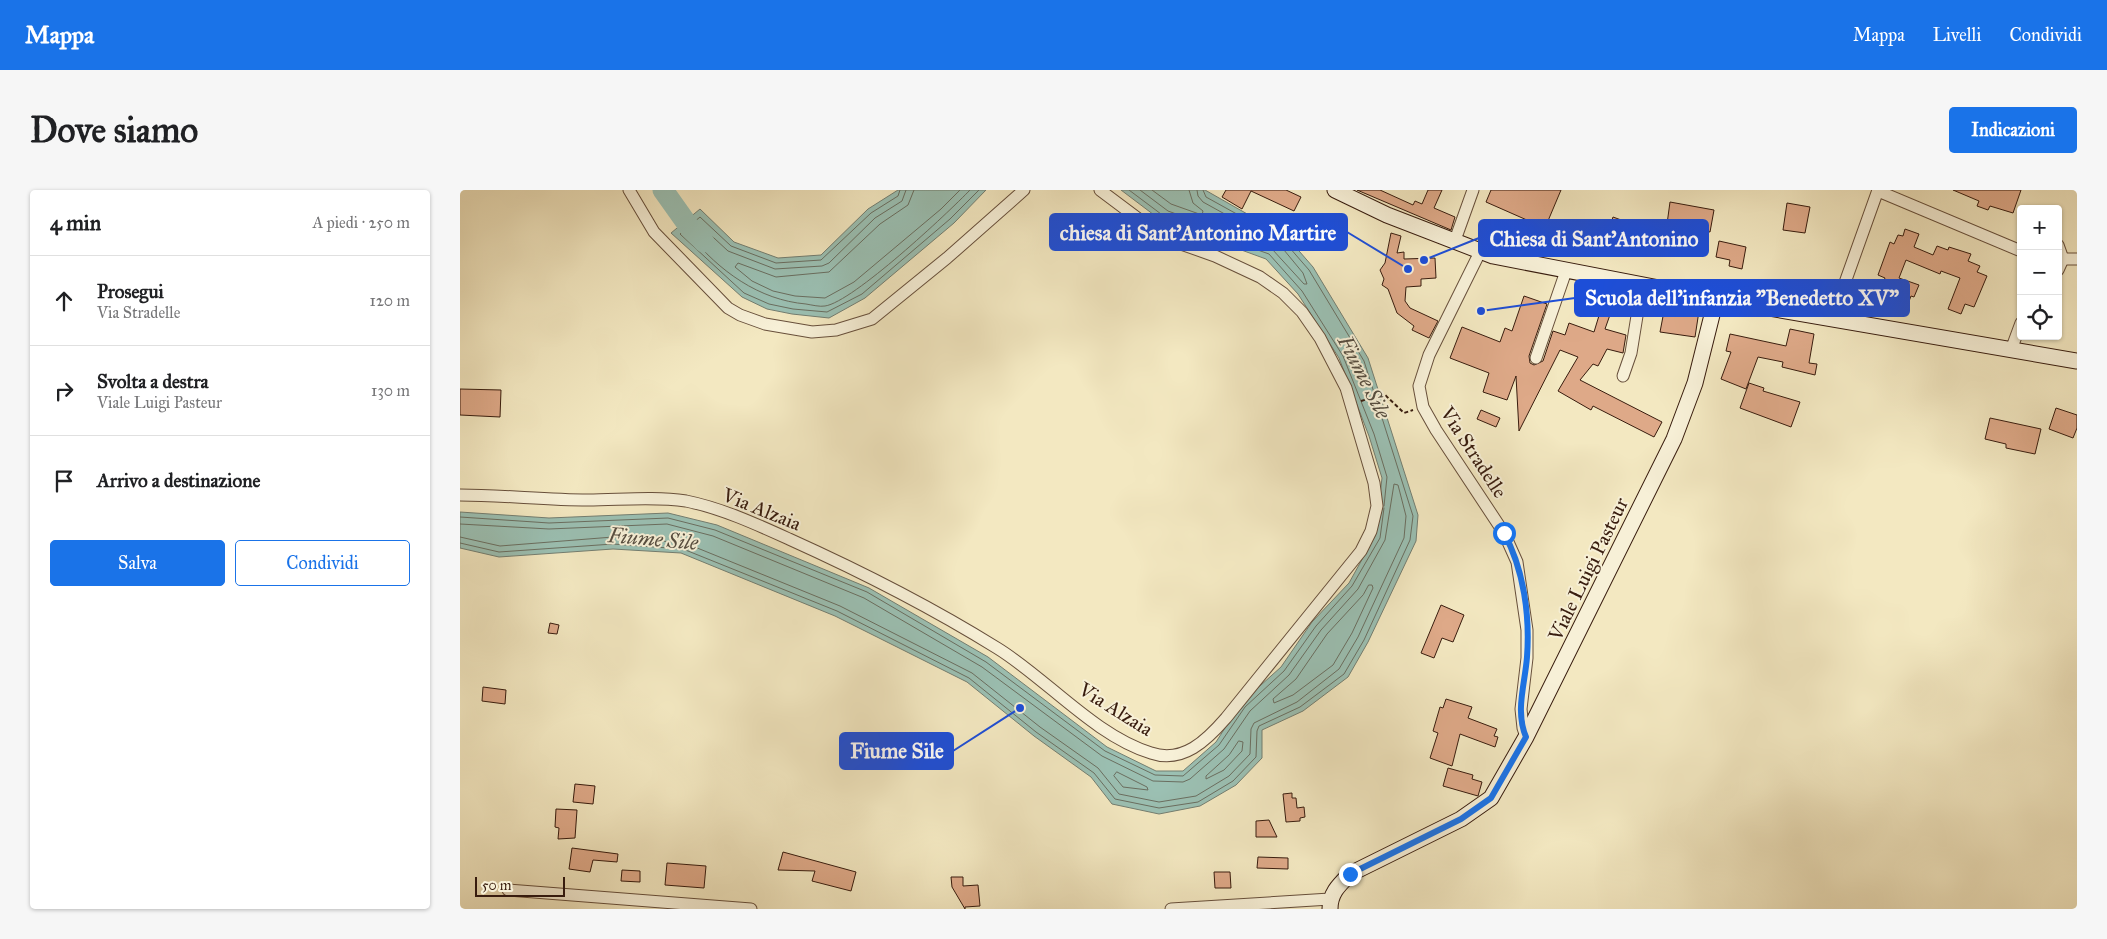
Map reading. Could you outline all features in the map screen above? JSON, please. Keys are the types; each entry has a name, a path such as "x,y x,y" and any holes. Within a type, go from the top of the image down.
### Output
{"main road":[{"path":"1335,190 1454,243 1480,252 1642,285 2077,361"},
{"name":"Viale Luigi Pasteur","path":"1330,904 1336,887 1350,874 1461,819 1491,798 1526,737 1674,439 1695,383 1716,298"}],"street":[{"path":"629,190 654,232 728,308 740,315 765,324 812,332 836,330 872,319 918,283 1024,190"},
{"name":"Via Alzaia","path":"460,495 565,500 684,501 753,522 846,566 998,648 1100,726 1132,744 1151,754 1169,756 1187,752 1207,740 1361,551 1377,506 1374,483 1346,388 1320,338 1302,312 1283,293 1260,277 1215,256 1164,238 1100,190"},
{"path":"1454,243 1473,190"},
{"path":"1832,319 1878,191 2019,250"},
{"name":"Via Stradelle","path":"1480,252 1429,354 1419,386 1423,407 1436,430 1504,533 1517,562 1528,630 1521,709 1522,728 1526,737"},
{"path":"2062,265 2077,259"},
{"path":"1536,358 1566,271"},
{"path":"1623,376 1631,353 1642,285"},
{"path":"2011,350 2017,333"},
{"path":"508,890 752,909"},
{"path":"1171,909 1330,904"}],"path":[{"path":"1354,404 1384,394 1404,413 1423,407"}],"water":[{"path":"898,190 986,190 954,223 865,298 829,318 767,309 742,297 671,233 700,209 734,242 778,258 821,255 868,209"},
{"path":"1121,190 1205,190 1286,236 1313,267 1368,358 1418,515 1416,541 1368,642 1348,677 1303,711 1262,730 1262,758 1236,785 1200,806 1159,814 1112,804 1091,777 1034,736 967,682 835,616 681,553 613,549 499,557 460,548 460,512 549,518 668,513 717,525 869,588 988,657 1107,747 1156,771 1183,771 1216,742 1241,703 1281,667 1312,622 1349,583 1375,536 1382,478 1369,436 1339,358 1298,294 1266,259 1162,221"}],"building":[{"path":"1226,190 1286,190 1301,197 1294,211 1251,191 1242,209 1222,197"},
{"path":"1357,190 1380,190 1413,205 1415,201 1422,204 1428,190 1442,190 1434,208 1455,217 1451,230"},
{"path":"1491,190 1561,190 1545,228 1486,202"},
{"path":"1953,190 2021,190 2013,213 1990,206 1988,210 1977,206 1979,201"},
{"path":"1670,202 1714,210 1710,232 1667,224"},
{"path":"1787,203 1810,207 1805,233 1783,230"},
{"path":"1613,217 1643,228 1636,248 1606,237"},
{"path":"1905,229 1919,234 1914,247 1933,255 1937,246 1948,250 1949,247 1971,254 1968,261 1980,266 1977,272 1987,276 1974,307 1965,304 1961,314 1948,309 1960,278 1941,271 1940,274 1906,260 1899,278 1919,285 1914,297 1911,296 1908,304 1882,298 1885,289 1881,288 1885,278 1878,275 1890,242 1894,244 1898,235 1903,236"},
{"path":"1391,233 1401,236 1397,253 1404,252 1404,259 1435,258 1436,278 1421,279 1421,286 1406,287 1405,301 1410,308 1438,321 1429,338 1412,330 1414,326 1397,313 1388,289 1382,285 1384,279 1380,270 1385,263"},
{"path":"1719,241 1746,247 1742,269 1729,266 1730,260 1716,257"},
{"path":"1524,296 1547,304 1529,356 1530,363 1534,365 1543,361 1553,331 1565,335 1569,323 1594,332 1601,309 1611,312 1605,329 1626,335 1623,353 1607,349 1598,366 1593,364 1580,380 1662,422 1654,437 1593,406 1591,410 1558,391 1578,357 1560,350 1519,431 1516,376 1507,400 1483,392 1489,373 1450,358 1462,327 1500,342 1505,328 1512,331"},
{"path":"1665,306 1699,311 1695,337 1660,332"},
{"path":"1790,329 1814,334 1809,363 1817,364 1815,375 1782,367 1783,362 1758,357 1746,389 1721,379 1731,352 1726,351 1730,334 1786,346"},
{"path":"1749,383 1764,388 1763,391 1800,402 1791,427 1740,408"},
{"path":"460,389 501,390 500,417 460,415"},
{"path":"2056,408 2077,415 2077,428 2073,438 2049,429"},
{"path":"1481,410 1500,418 1496,427 1477,419"},
{"path":"1990,418 2041,429 2035,454 2006,448 2006,444 1985,439"},
{"path":"1441,605 1464,615 1453,642 1442,638 1434,658 1421,653"},
{"path":"550,623 559,625 557,634 548,633"},
{"path":"483,687 506,690 505,704 482,701"},
{"path":"1446,699 1472,707 1468,718 1497,729 1494,736 1498,737 1495,747 1460,734 1452,766 1430,758 1438,733 1433,731 1440,707 1443,708"},
{"path":"1448,768 1473,775 1472,779 1482,782 1478,796 1443,786"},
{"path":"575,784 595,786 593,804 573,802"},
{"path":"1292,793 1292,798 1296,798 1297,808 1304,807 1305,817 1300,818 1300,821 1286,822 1283,794"},
{"path":"556,809 577,810 575,838 558,839 559,828 555,827"},
{"path":"1269,820 1277,837 1256,837 1256,821"},
{"path":"572,848 618,854 617,862 593,860 590,872 569,869"},
{"path":"783,852 856,872 851,891 812,881 815,871 778,870"},
{"path":"1258,857 1288,858 1288,869 1257,868"},
{"path":"667,863 706,866 704,888 665,885"},
{"path":"622,870 640,871 640,882 621,881"},
{"path":"1214,872 1230,872 1231,888 1215,888"},
{"path":"951,877 963,877 963,886 978,885 980,906 965,907 965,909 952,887"}],"waterway":[{"name":"Fiume Sile","path":"663,190 690,228 704,242"}],"place":[{"name":"Chiesa di Sant'Antonino","path":"1424,260"},
{"name":"chiesa di Sant'Antonino Martire","path":"1408,269"},
{"name":"Scuola dell'infanzia \"Benedetto XV\"","path":"1481,311"},
{"name":"Fiume Sile","path":"1020,708"}],"route":[{"path":"1350,874 1461,819 1491,798 1526,737 1522,728 1521,700 1528,644 1526,606 1517,562 1504,533"}]}
